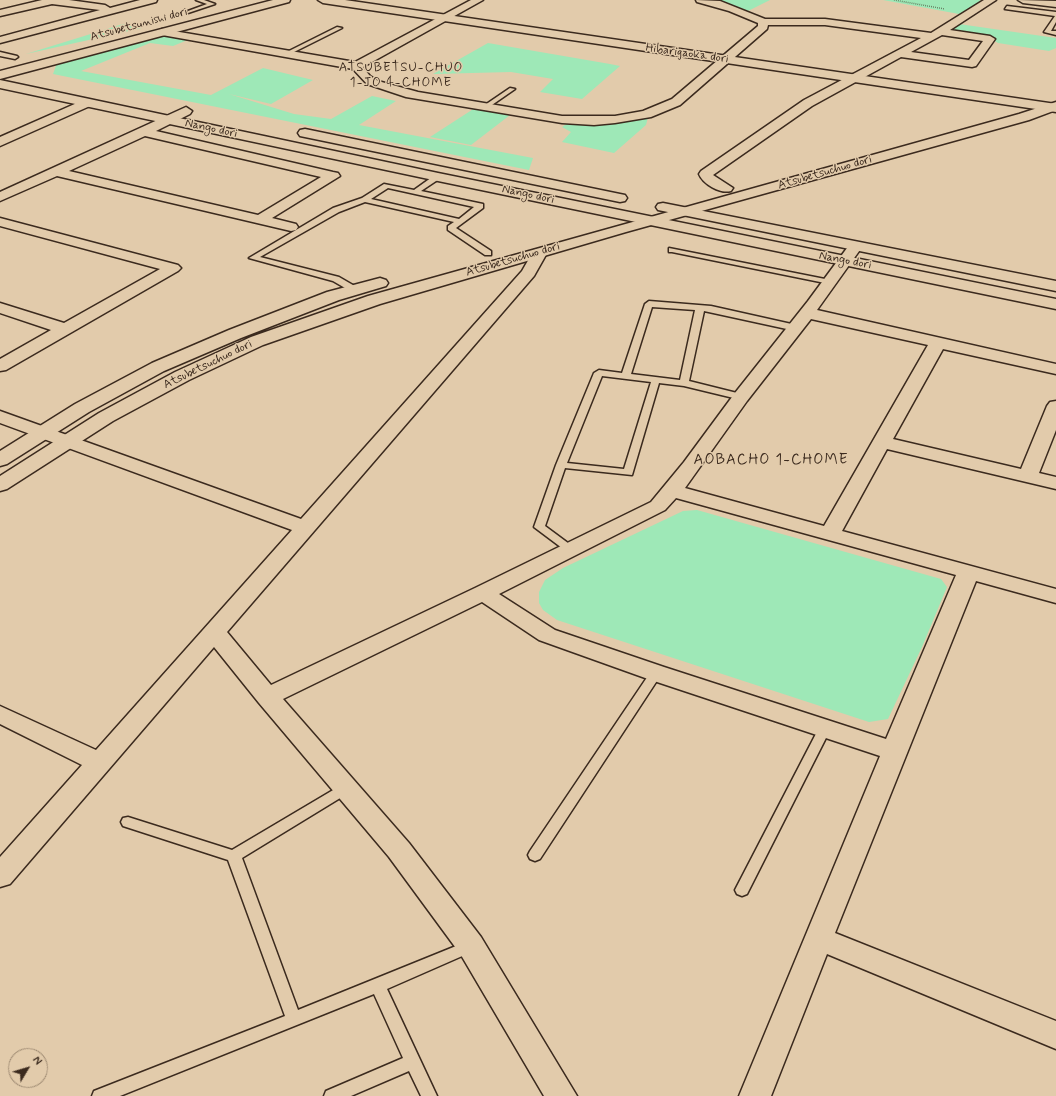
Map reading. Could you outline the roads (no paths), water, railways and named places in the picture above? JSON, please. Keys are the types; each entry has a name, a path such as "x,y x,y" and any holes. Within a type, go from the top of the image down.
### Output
{"street":[{"path":"46,0 115,10"},
{"path":"0,13 50,0"},
{"path":"0,40 152,0"},
{"name":"Atsubetsunishi dori","path":"2,76 285,0"},
{"name":"Hibarigaoka dori","path":"323,0 851,79 1055,107"},
{"path":"162,32 357,66 478,0"},
{"path":"701,0 716,3 763,22 825,22 990,39 972,64 901,54"},
{"path":"726,188 708,178 706,174 808,103 901,54 971,14 991,0"},
{"path":"1023,0 1056,4"},
{"path":"357,66 371,83 388,89 569,120 594,121 643,116 662,110 676,102 763,27 763,22"},
{"name":"Nango dori","path":"2,76 86,103 622,214"},
{"name":"Nango dori","path":"2,76 202,114"},
{"name":"Atsubetsuchuo dori","path":"0,485 106,417 182,376 257,341 374,300 539,252 652,210 1026,104 1056,94"},
{"path":"0,142 86,103"},
{"name":"Atsubetsuchuo dori","path":"683,211 817,176 1055,107"},
{"path":"0,197 144,132 186,110"},
{"name":"Nango dori","path":"295,131 634,201"},
{"path":"144,132 333,176 261,220"},
{"path":"56,172 291,226"},
{"name":"Nango dori","path":"652,210 683,211 850,254 1056,304"},
{"name":"Nango dori","path":"652,210 850,254 1056,286"},
{"name":"Atsubetsuchuo dori","path":"0,460 82,408 158,367 234,334 333,296 622,214 652,210"},
{"path":"0,222 173,268 0,366"},
{"path":"0,876 216,632 529,273 539,252"},
{"path":"267,697 483,593 658,506 673,491 742,397 802,321 850,254"},
{"path":"0,308 65,329"},
{"path":"802,321 938,343 1056,369"},
{"path":"830,533 938,343"},
{"path":"1028,477 1056,406"},
{"path":"0,417 307,528"},
{"path":"881,442 1056,483"},
{"path":"673,491 1056,596"},
{"path":"755,1096 820,939 894,750 968,573"},
{"path":"483,593 547,635 656,673 894,750"},
{"path":"216,632 267,697 399,850 471,946 561,1096"},
{"path":"0,714 100,763"},
{"path":"820,939 1056,1035"}],"lane":[{"path":"190,12 212,4 199,0"},
{"path":"1007,8 1056,14"},
{"path":"1056,17 1047,32 1056,33"},
{"path":"286,54 339,28"},
{"path":"0,54 15,57"},
{"path":"487,106 512,89"},
{"path":"415,192 438,177"},
{"path":"355,290 336,279 253,258 336,210 365,200 387,186 480,206 451,228 488,253"},
{"path":"365,200 459,221"},
{"path":"672,250 830,282"},
{"path":"626,376 649,304 711,309 802,321"},
{"path":"684,383 700,308"},
{"path":"570,549 540,526 561,465 599,373 684,383 742,397"},
{"path":"561,465 628,473 656,380"},
{"path":"535,855 656,673"},
{"path":"742,890 825,728"},
{"path":"128,822 234,856 345,788"},
{"path":"234,856 294,1020"},
{"path":"100,1096 294,1020 471,946"},
{"path":"378,986 430,1096"},
{"path":"332,1096 414,1061"}],"district":[{"name":"ATSUBETSU-CHUO 1-JO 4-CHOME","path":"401,76"},
{"name":"AOBACHO 1-CHOME","path":"771,461"}]}
